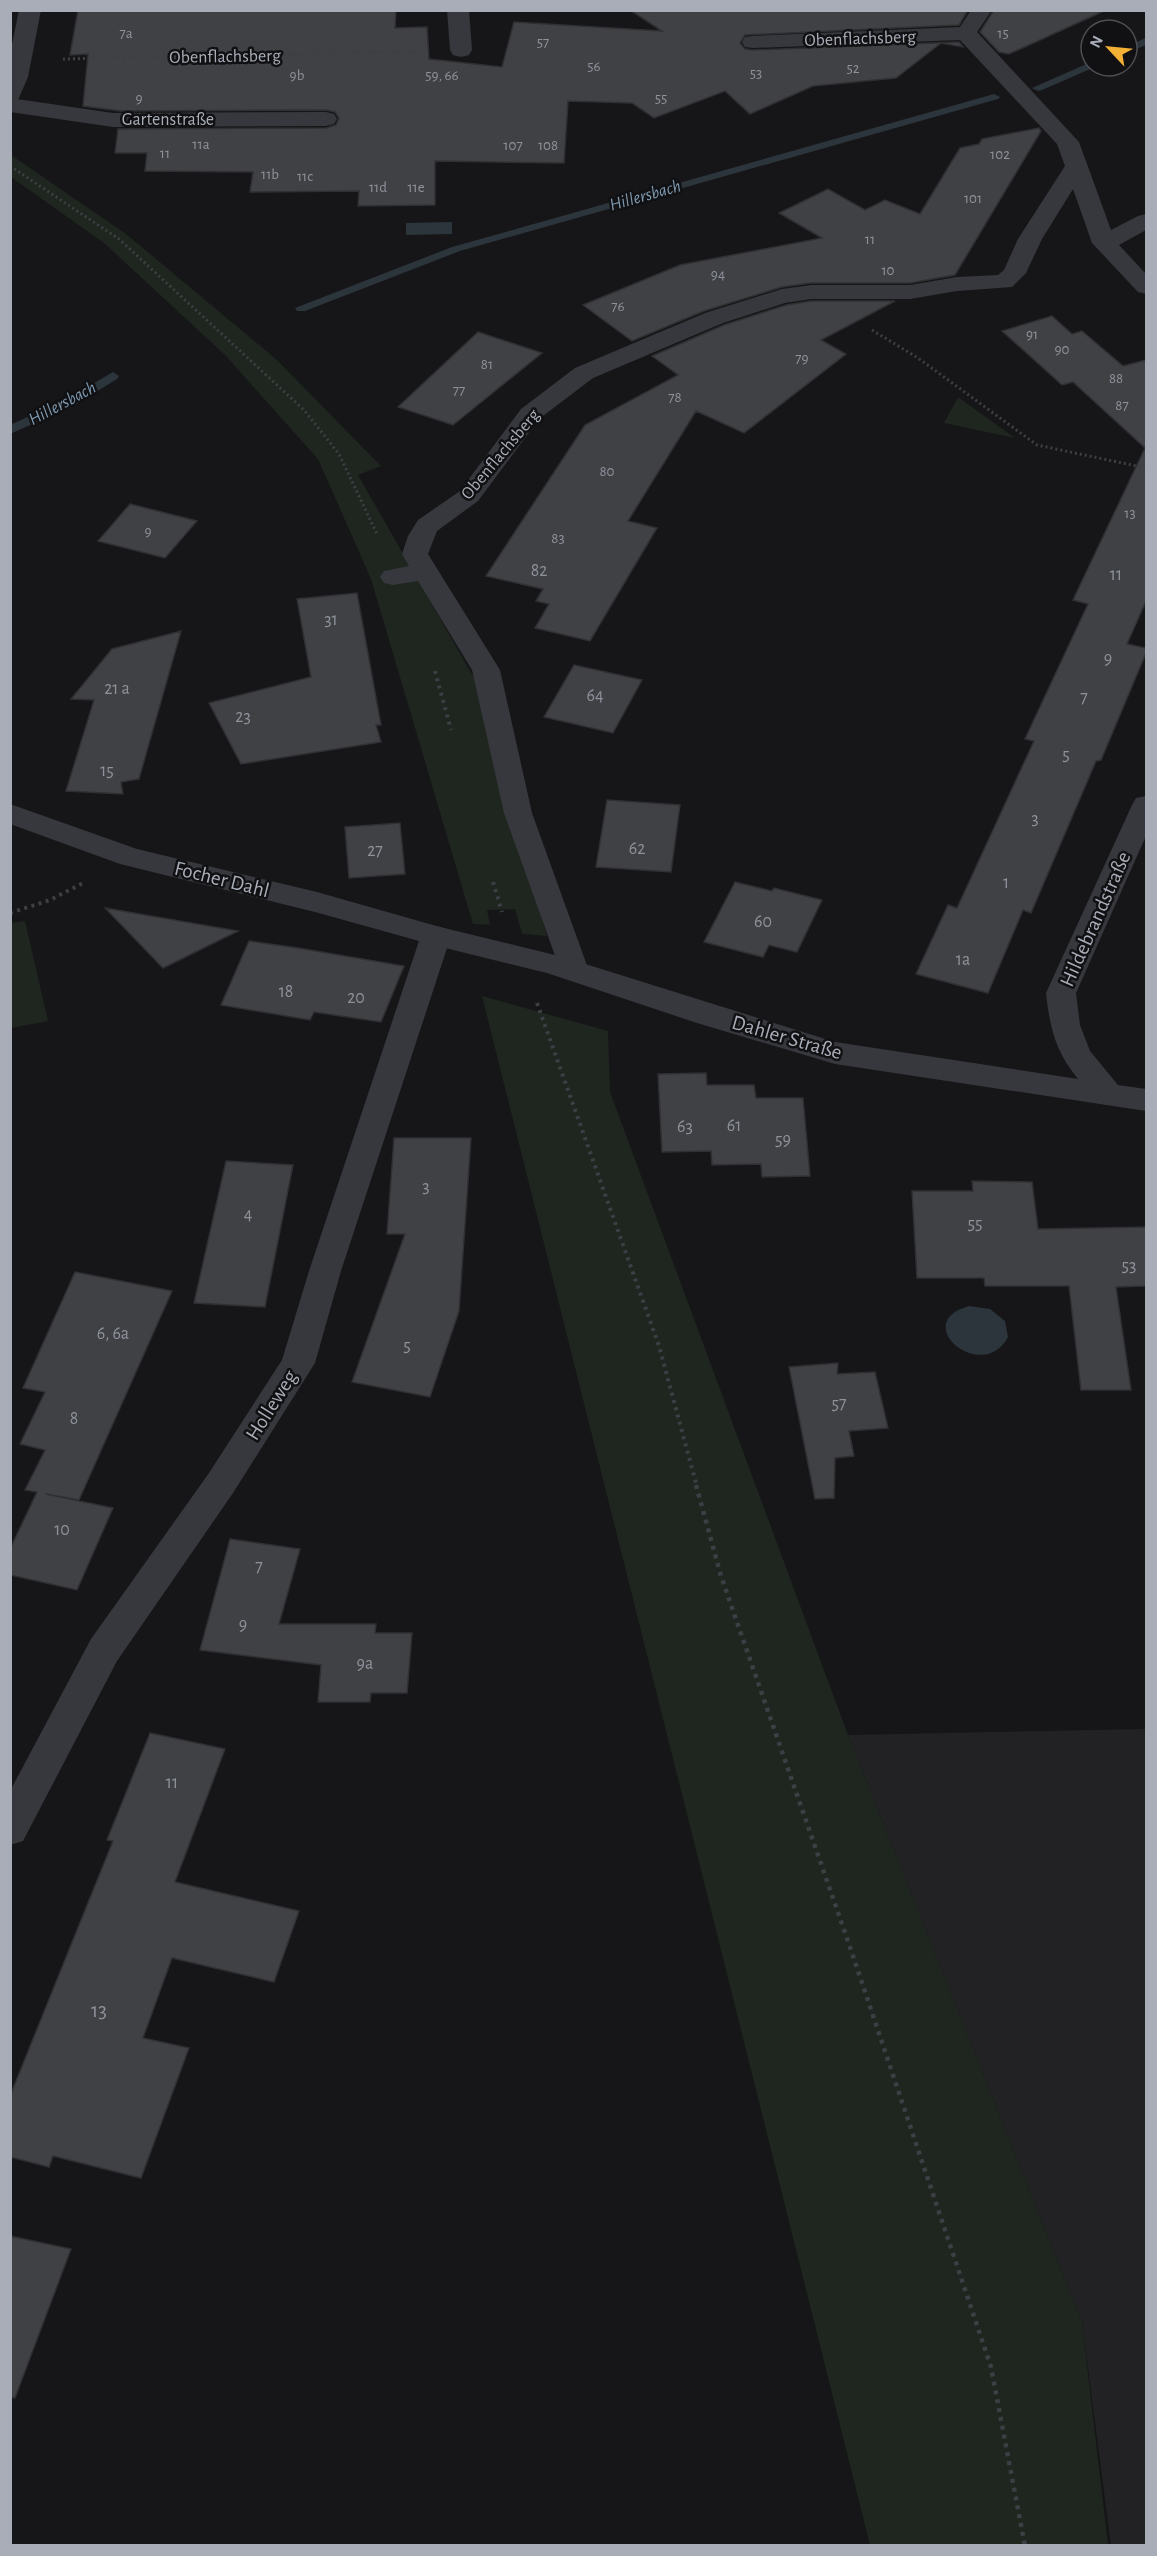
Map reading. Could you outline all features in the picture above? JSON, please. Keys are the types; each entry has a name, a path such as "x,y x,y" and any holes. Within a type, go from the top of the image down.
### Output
{"street":[{"path":"10,95 30,10"},
{"path":"458,10 461,51"},
{"path":"982,10 966,33 1068,142 1104,243 1146,287"},
{"name":"Obenflachsberg","path":"753,42 966,33"},
{"name":"Gartenstraße","path":"10,105 113,120 326,118"},
{"name":"Obenflachsberg","path":"574,972 518,813 486,670 415,554 427,526 469,496 530,414 584,373 714,318 783,296 810,292 910,292 957,284 1004,282 1014,273 1030,239 1077,166"},
{"path":"1104,243 1146,221"},
{"path":"393,577 424,572"},
{"name":"Hildebrandstraße","path":"1108,1094 1076,1055 1065,1025 1061,993 1146,805"},
{"name":"Focher Dahl","path":"10,813 45,828 130,857 317,902 436,936"},
{"name":"Dahler Straße","path":"436,936 574,972 835,1053 1146,1100"},
{"name":"Holleweg","path":"10,1829 104,1650 221,1483 298,1363 325,1270 436,936"}],"path":[{"name":"Obenflachsberg","path":"20,60 461,51"},
{"path":"10,166 118,239 180,293 304,410 339,454 379,538 393,577"},
{"path":"810,292 918,358 1037,445 1146,468"},
{"path":"434,669 452,735"},
{"path":"492,879 517,956 535,998 659,1346 721,1576 854,1958 991,2367 1025,2546"},
{"path":"10,913 50,900 89,880"}],"shaded area":[{"path":"11,155 126,234 277,360 381,466 358,475 474,678 547,936 522,934 515,909 487,910 490,925 473,924 371,579 318,459 225,355 104,243 11,177"},
{"path":"452,222 452,234 406,235 406,223"},
{"path":"958,397 1015,438 944,423"},
{"path":"25,921 48,1021 11,1028 11,923"},
{"path":"482,996 608,1031 610,1092 848,1735 1082,2322 1108,2545 870,2545"},
{"path":"969,1306 990,1309 1005,1321 1008,1337 997,1350 983,1355 969,1353 956,1346 948,1336 946,1325 952,1314"},
{"path":"1146,1729 1146,2545 1111,2545 1082,2322 848,1735"}],"building":[{"path":"78,10 396,10 395,28 427,27 429,59 502,67 514,22 662,31 630,10 968,10 959,25 745,35 740,43 745,49 753,50 959,42 963,47 941,43 896,78 813,86 750,114 725,91 654,118 632,103 568,101 564,163 435,161 435,205 358,206 359,191 250,192 253,172 145,171 147,153 115,153 118,129 326,128 336,125 339,118 335,112 326,110 121,111 83,106 88,54 70,55"},
{"path":"994,10 1106,10 1088,18 1079,18 1079,22 1009,54 999,52 980,32"},
{"path":"1039,128 1041,131 955,275 910,283 811,283 782,287 704,311 632,341 583,305 680,265 822,238 779,213 828,189 865,210 885,200 920,214 960,148 979,144 982,139"},
{"path":"811,301 895,301 821,340 846,354 744,433 696,411 628,521 657,528 590,641 535,628 549,604 536,601 543,589 486,576 585,425 678,375 652,356 724,325 786,305"},
{"path":"1052,316 1072,334 1082,331 1123,366 1146,360 1146,601 1127,644 1146,648 1146,653 1101,760 1096,761 1031,913 1023,910 988,993 916,974 948,905 957,908 1034,741 1025,739 1088,604 1073,600 1145,448 1073,382 1062,385 1002,331"},
{"path":"478,332 542,353 453,425 398,407"},
{"path":"130,504 197,521 165,558 98,541"},
{"path":"357,593 381,725 376,725 381,742 241,764 209,703 311,677 297,599"},
{"path":"181,631 139,779 121,782 123,794 66,791 94,700 71,699 112,649"},
{"path":"574,665 642,680 613,733 544,717"},
{"path":"607,800 680,805 671,872 596,867"},
{"path":"400,823 405,874 349,878 345,827"},
{"path":"735,882 772,891 774,888 822,900 797,952 769,945 763,957 704,942"},
{"path":"105,908 238,931 163,968"},
{"path":"249,941 404,966 381,1022 314,1012 310,1020 221,1005"},
{"path":"706,1073 707,1085 754,1085 756,1098 803,1098 810,1176 762,1177 761,1164 712,1165 711,1151 662,1152 658,1074"},
{"path":"394,1138 471,1138 459,1311 430,1397 352,1382 405,1234 387,1234"},
{"path":"226,1161 293,1165 265,1307 194,1303"},
{"path":"972,1181 1032,1182 1038,1229 1146,1227 1146,1286 1116,1287 1131,1390 1081,1390 1069,1286 985,1286 984,1278 917,1278 912,1191 973,1191"},
{"path":"75,1272 172,1291 79,1500 46,1494 113,1508 77,1590 10,1575 10,1549 37,1492 25,1490 45,1450 20,1444 45,1392 23,1388"},
{"path":"838,1363 837,1374 875,1372 888,1428 849,1431 854,1456 835,1458 834,1498 815,1499 789,1367"},
{"path":"230,1539 300,1549 279,1624 376,1624 375,1633 412,1633 407,1693 371,1693 370,1702 318,1702 321,1665 200,1650"},
{"path":"150,1733 225,1749 175,1882 299,1911 274,1982 172,1958 143,2038 189,2048 141,2178 53,2156 49,2167 10,2157 10,2096 113,1841 107,1840"},
{"path":"10,2236 71,2249 15,2398 10,2397"}],"waterway":[{"name":"Hillersbach","path":"1139,44 1146,41"},
{"name":"Hillersbach","path":"1038,88 1079,70"},
{"name":"Hillersbach","path":"301,308 456,249 994,97"},
{"name":"Hillersbach","path":"10,430 71,402 113,376"}]}
